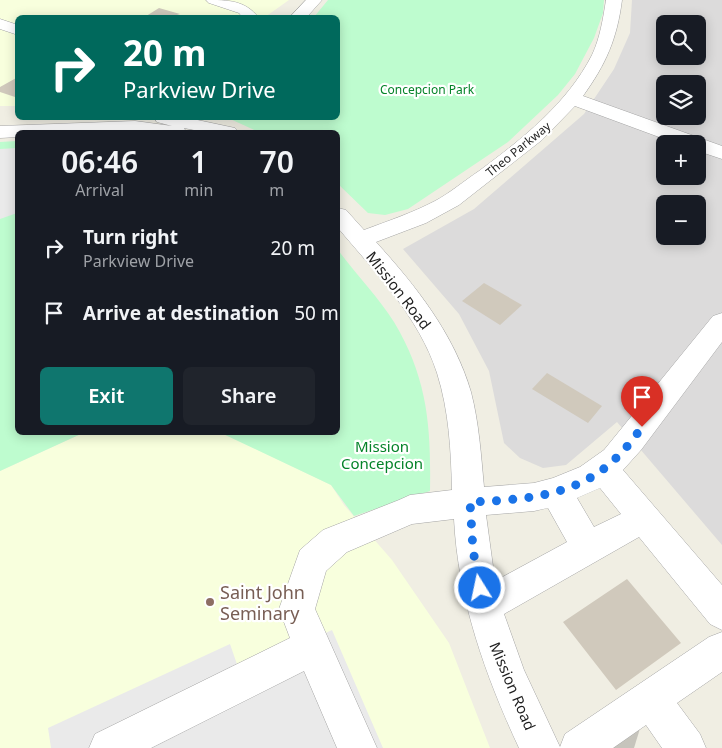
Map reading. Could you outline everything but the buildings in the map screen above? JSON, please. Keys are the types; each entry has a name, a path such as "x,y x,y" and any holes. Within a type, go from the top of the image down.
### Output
{"street":[{"path":"214,0 245,10 249,15"},
{"path":"300,15 314,0"},
{"name":"Theo Parkway","path":"360,240 413,220 445,204 535,138 573,99 598,60 609,33 614,0"},
{"path":"573,99 672,135"},
{"path":"0,116 15,115"},
{"path":"54,130 135,127 164,121 216,130"},
{"path":"164,121 175,130"},
{"path":"0,132 15,131"},
{"path":"706,147 722,153"},
{"name":"Mission Road","path":"340,217 417,309 432,331 450,371 463,420 473,550 483,607 498,654 523,714 540,748"},
{"path":"357,748 297,609 312,561 334,541 410,510 470,502 507,500 556,492 580,482 603,469 631,441 722,324"},
{"path":"603,469 722,612"},
{"path":"556,492 588,548"},
{"path":"483,607 644,518"},
{"path":"109,748 312,647"},
{"path":"579,748 722,650"},
{"path":"651,700 686,748"}],"shaded area":[{"path":"0,0 289,0 268,15 15,15 15,106 0,106"},
{"path":"632,0 722,0 722,545 617,422 566,465 543,468 520,458 504,443 489,371 459,314 403,249 474,209 584,114 614,69 630,33"},
{"path":"15,148 15,214 0,219 0,149"},
{"name":"Saint John Seminary","path":"79,435 227,435 331,485 344,505 392,560 449,643 490,748 0,748 0,471"},
{"path":"332,630 383,748 51,748 48,728 230,644 240,673"}],"green space":[{"name":"Concepcion Park","path":"328,0 604,0 603,13 594,38 575,74 558,95 508,142 408,209 385,215 368,213 340,186 340,130 255,130 232,120 340,120 340,15 316,15"},
{"path":"15,141 15,435 79,435 0,471 0,142"},
{"name":"Mission Concepcion","path":"340,252 388,313 414,363 421,384 428,424 430,491 354,516 331,485 225,435 340,435"}],"tunnel":[{"path":"602,733 651,748"}],"place":[{"name":"Saint John Seminary","path":"210,602"}],"route":[{"path":"480,588 473,550 470,502 534,497 556,492 580,482 591,477 615,460 642,427"}]}
